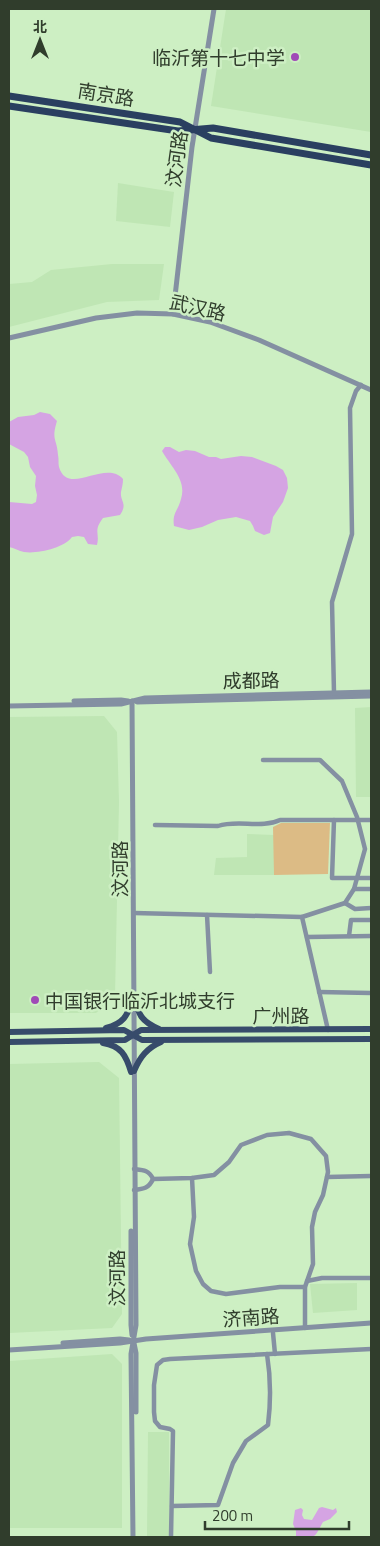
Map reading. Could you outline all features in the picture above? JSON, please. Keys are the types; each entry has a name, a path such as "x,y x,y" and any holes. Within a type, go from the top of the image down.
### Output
{"highway":[{"name":"南京路","path":"9,96 180,122 211,138 371,165"},
{"name":"南京路","path":"9,106 178,132 213,128 371,155"}],"main road":[{"path":"134,998 138,1013 143,1020 162,1030"},
{"path":"93,1031 115,1026 122,1022 128,1014 134,998"},
{"name":"广州路","path":"9,1042 124,1040 142,1030 371,1029"},
{"name":"广州路","path":"9,1032 124,1030 142,1040 371,1039"},
{"path":"133,1071 145,1052 153,1045 166,1040"},
{"path":"92,1041 113,1045 122,1052 133,1071"}],"street":[{"name":"汶河路","path":"173,314 192,147 214,9"},
{"name":"武汉路","path":"9,338 96,318 137,313 173,314 210,322 259,340 371,390"},
{"path":"334,693 332,602 352,534 350,408 356,391 361,386"},
{"name":"成都路","path":"132,702 145,698 334,693 371,694"},
{"name":"成都路","path":"9,704 121,700 164,702 371,694"},
{"name":"汶河路","path":"132,702 134,998 131,1325 136,1354 134,1537"},
{"path":"134,913 302,917 345,903 354,889 368,849 342,781 320,760 264,760"},
{"path":"155,825 218,826 226,823 271,824 280,820 371,820"},
{"path":"334,820 332,878 371,878"},
{"path":"354,889 371,889"},
{"path":"345,903 355,908 371,908"},
{"path":"207,915 210,972"},
{"path":"302,917 328,1030"},
{"path":"349,936 351,920 371,920"},
{"path":"307,937 371,936"},
{"path":"319,992 371,993"},
{"name":"汶河路","path":"133,1071 136,1325 133,1340"},
{"path":"153,1179 214,1176 229,1162 241,1145 267,1135 289,1132 311,1139 326,1156 328,1172 323,1195 315,1212 312,1227 313,1264 305,1287 305,1328"},
{"path":"134,1169 145,1170 153,1179"},
{"path":"327,1177 371,1176"},
{"path":"192,1178 194,1217 190,1244 196,1271 203,1284 211,1291 226,1294 280,1287 305,1287"},
{"path":"134,1190 145,1188 150,1185 153,1179"},
{"path":"307,1281 322,1278 371,1278"},
{"name":"济南路","path":"133,1340 147,1341 273,1333 371,1324"},
{"name":"济南路","path":"9,1349 120,1343 133,1340 371,1324"},
{"path":"273,1333 275,1354"},
{"path":"171,1537 173,1431 160,1427 155,1421 154,1385 157,1365 162,1360 371,1349"},
{"path":"172,1506 218,1505 233,1463 246,1441 268,1425 271,1398 267,1354"},
{"path":"134,1537 140,1537"}],"shaded area":[{"name":"临沂第十七中学","path":"226,9 371,9 371,132 211,106"},
{"path":"118,183 174,192 170,227 116,221"},
{"path":"112,264 164,264 159,300 107,302 9,327 9,284 32,282 51,270"},
{"path":"40,412 50,414 57,421 54,436 59,467 64,475 70,479 78,479 107,473 115,474 123,479 121,495 124,505 122,511 120,515 103,518 100,522 97,529 97,545 88,544 84,537 78,536 72,537 57,547 43,551 24,552 9,547 9,502 32,504 36,502 37,495 35,486 36,476 30,467 28,457 24,452 9,444 9,422 18,417 34,415"},
{"path":"165,447 170,447 179,452 186,450 195,451 209,457 221,459 241,456 252,457 283,470 287,478 288,488 283,502 273,517 270,533 264,535 255,531 250,521 236,517 218,520 189,530 174,526 175,515 181,499 182,486 177,474 162,451"},
{"path":"371,707 371,797 356,797 355,708"},
{"path":"104,716 117,732 119,802 115,996 96,1013 9,1013 9,717"},
{"path":"281,823 330,823 328,874 274,875 273,827"},
{"path":"247,834 274,835 274,875 214,875 216,858 247,857"},
{"path":"99,1062 119,1078 122,1314 112,1328 9,1333 9,1064"},
{"path":"357,1283 357,1310 313,1313 310,1284"},
{"path":"112,1354 122,1364 122,1528 9,1528 9,1361"},
{"path":"148,1432 169,1432 169,1537 147,1537"},
{"path":"301,1508 304,1519 312,1520 319,1508 333,1510 336,1508 337,1512 330,1519 323,1522 316,1535 296,1537 293,1524 295,1510"}],"place":[{"name":"临沂第十七中学","path":"295,57"},
{"name":"中国银行临沂北城支行","path":"35,1000"}]}
